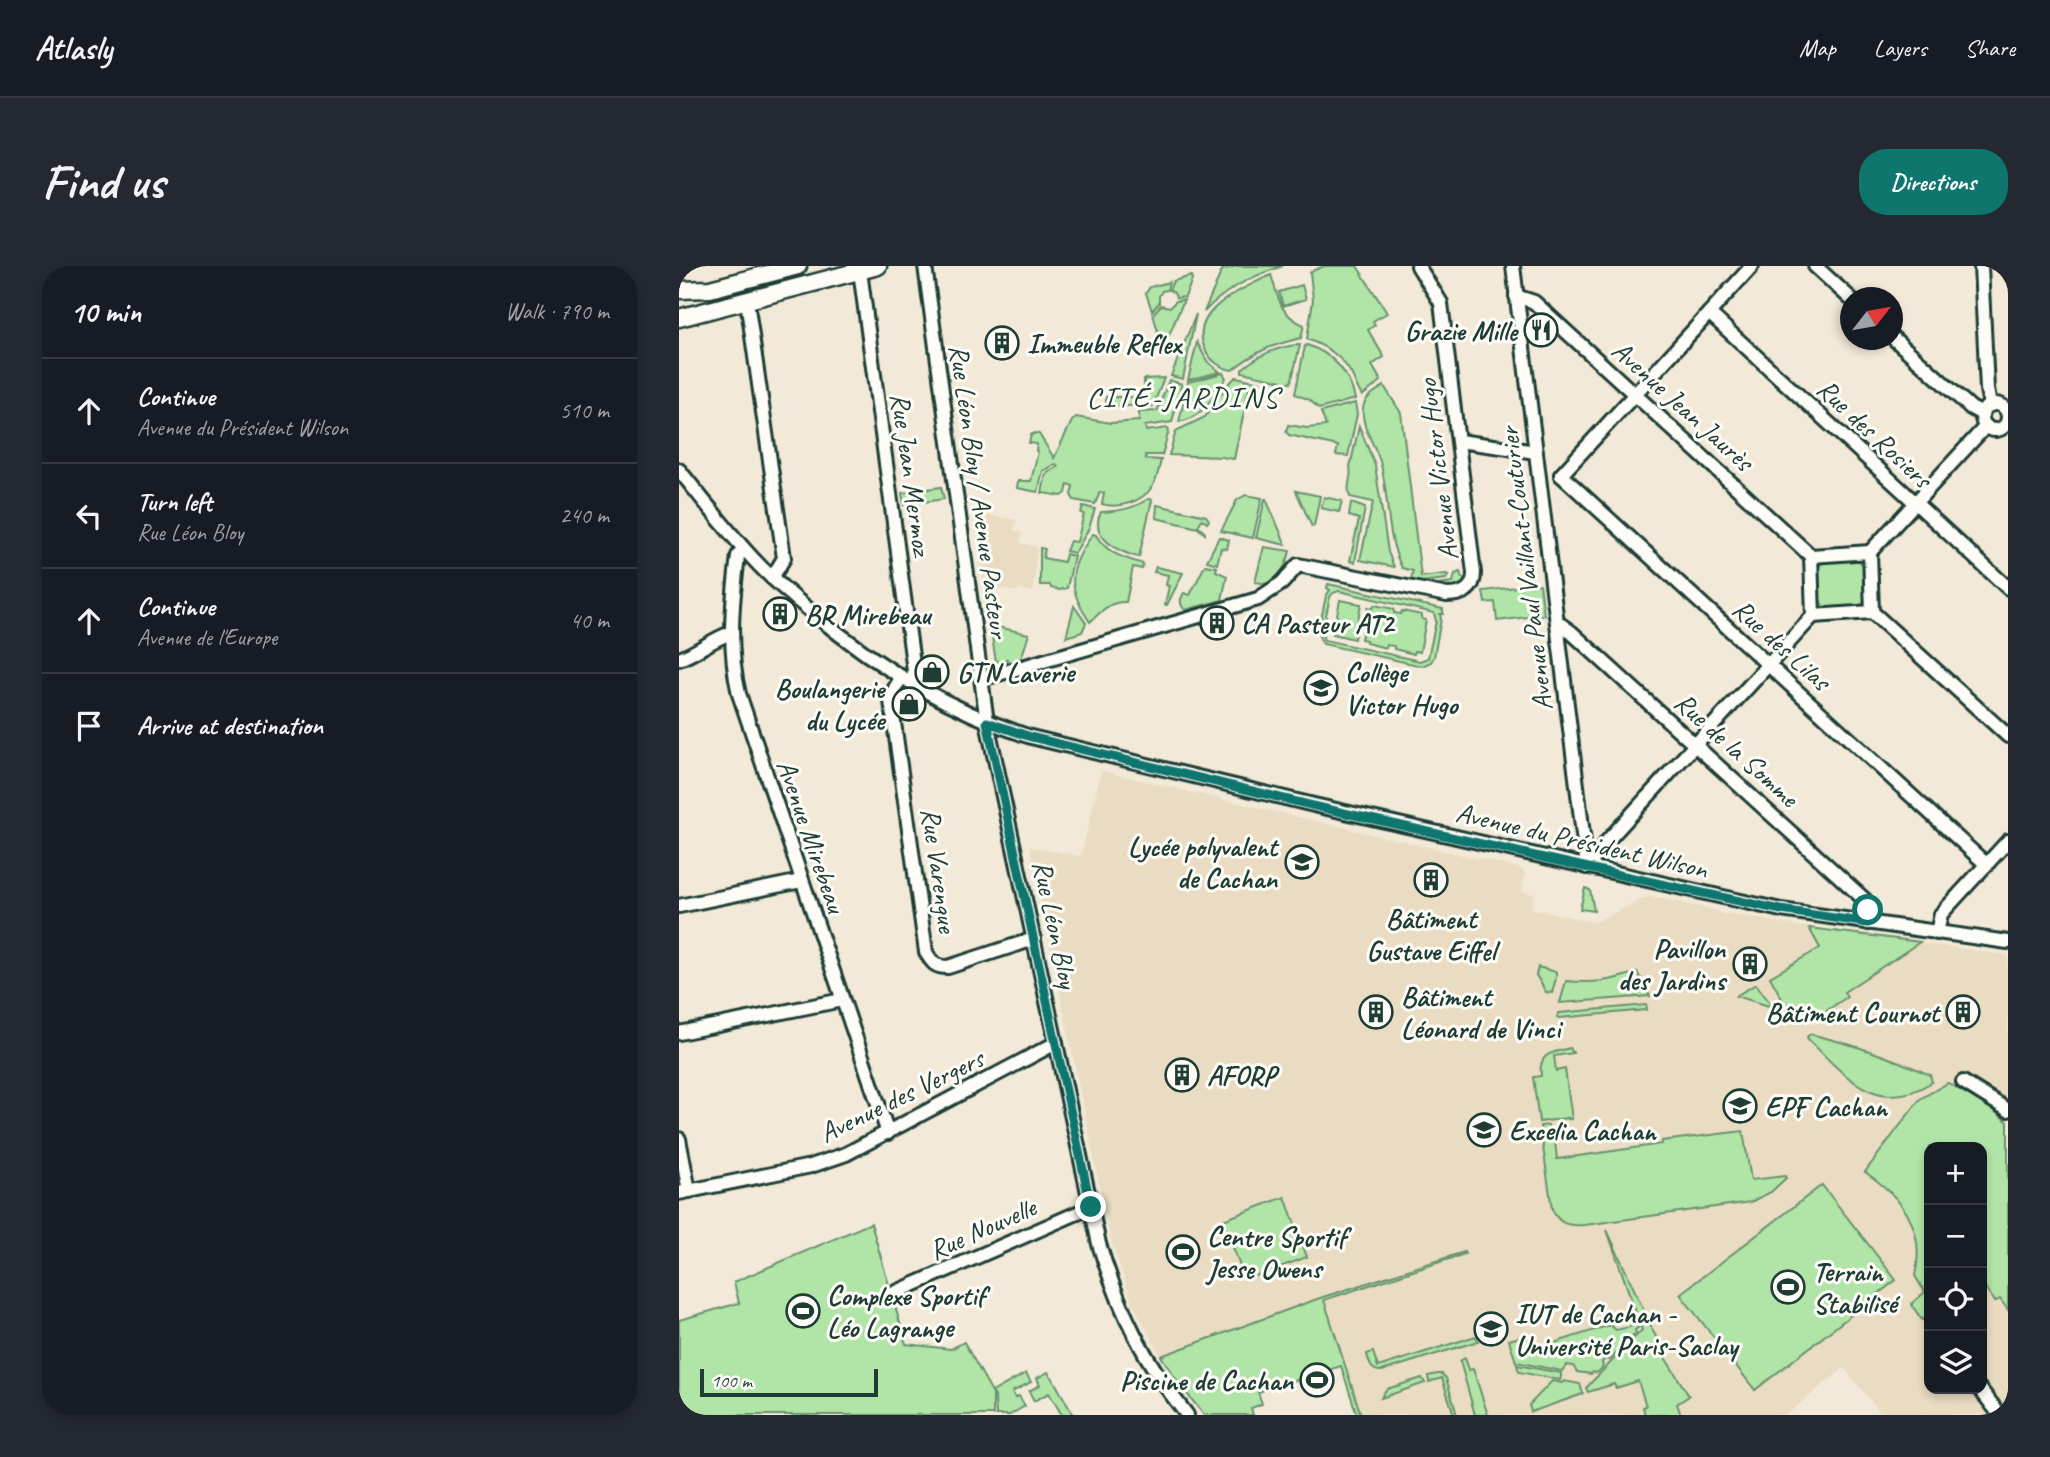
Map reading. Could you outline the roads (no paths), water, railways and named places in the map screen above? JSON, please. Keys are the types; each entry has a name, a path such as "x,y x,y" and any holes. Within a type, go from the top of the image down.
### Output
{"main road":[{"path":"679,290 710,289 798,266"},
{"path":"679,318 878,266"}],"street":[{"name":"Rue Léon Bloy / Avenue Pasteur","path":"925,266 987,722"},
{"name":"Avenue Victor Hugo","path":"981,679 1258,599 1282,583 1298,565 1447,595 1458,595 1468,590 1472,585 1474,573 1441,303 1418,266"},
{"name":"Avenue Paul Vaillant-Couturier","path":"1514,266 1587,867"},
{"path":"1539,478 1561,475 1752,266"},
{"path":"1815,266 1840,289"},
{"path":"1981,266 1987,389 2008,441"},
{"name":"Rue Jean Mermoz","path":"860,271 914,671 906,681"},
{"name":"Avenue Jean Jaurès","path":"1516,296 1534,302 1811,556"},
{"path":"747,301 785,558 772,578"},
{"name":"Rue des Rosiers","path":"1709,313 2008,588"},
{"path":"1903,347 1971,408 1998,416"},
{"path":"1587,867 1609,839 1813,616 1811,556 1870,552 1998,416"},
{"path":"1459,441 1536,452"},
{"name":"Avenue du Président Wilson","path":"679,470 743,549 772,578 852,645 906,681 987,722 1031,737 1314,806 1781,910 2008,943"},
{"name":"Rue des Lilas","path":"1561,475 1987,865"},
{"name":"Avenue Mirebeau","path":"743,549 738,556 731,634 731,654 739,694 888,1133"},
{"path":"1870,552 1872,612 2008,736"},
{"path":"1813,616 1872,612"},
{"name":"Rue de la Somme","path":"1557,622 1696,744 1865,900 1868,923"},
{"path":"679,659 731,634"},
{"name":"Rue Varengue","path":"906,681 895,688 891,701 926,952 932,963 939,967 948,967 1034,939"},
{"name":"Rue Léon Bloy","path":"987,722 1105,1264 1127,1323 1145,1357 1187,1415"},
{"path":"1937,933 1941,914 2008,841"},
{"path":"679,906 801,881"},
{"path":"679,1033 842,1000"},
{"name":"Avenue des Vergers","path":"684,1192 811,1166 846,1154 1056,1043"},
{"path":"1963,1082 2008,1110"},
{"path":"679,1139 684,1192"},
{"name":"Rue Nouvelle","path":"892,1294 1091,1207"},
{"path":"1984,1394 2000,1415"}],"place":[{"name":"Grazie Mille","path":"1541,330"},
{"name":"Immeuble Reflex","path":"1002,343"},
{"name":"BR Mirebeau","path":"780,614"},
{"name":"CA Pasteur AT2","path":"1217,623"},
{"name":"GTN Laverie","path":"932,672"},
{"name":"Collège Victor Hugo","path":"1321,688"},
{"name":"Boulangerie du Lycée","path":"909,704"},
{"name":"Lycée polyvalent de Cachan","path":"1302,862"},
{"name":"Bâtiment Gustave Eiffel","path":"1431,880"},
{"name":"Pavillon des Jardins","path":"1750,964"},
{"name":"Bâtiment Léonard de Vinci","path":"1376,1012"},
{"name":"Bâtiment Cournot","path":"1963,1012"},
{"name":"AFORP","path":"1182,1075"},
{"name":"EPF Cachan","path":"1740,1106"},
{"name":"Excelia Cachan","path":"1484,1130"},
{"name":"Centre Sportif Jesse Owens","path":"1183,1252"},
{"name":"Terrain Stabilisé","path":"1788,1287"},
{"name":"Complexe Sportif Léo Lagrange","path":"803,1311"},
{"name":"IUT de Cachan - Université Paris-Saclay","path":"1491,1329"},
{"name":"Piscine de Cachan","path":"1317,1380"}],"district":[{"name":"CITÉ-JARDINS","path":"1183,397"}]}
